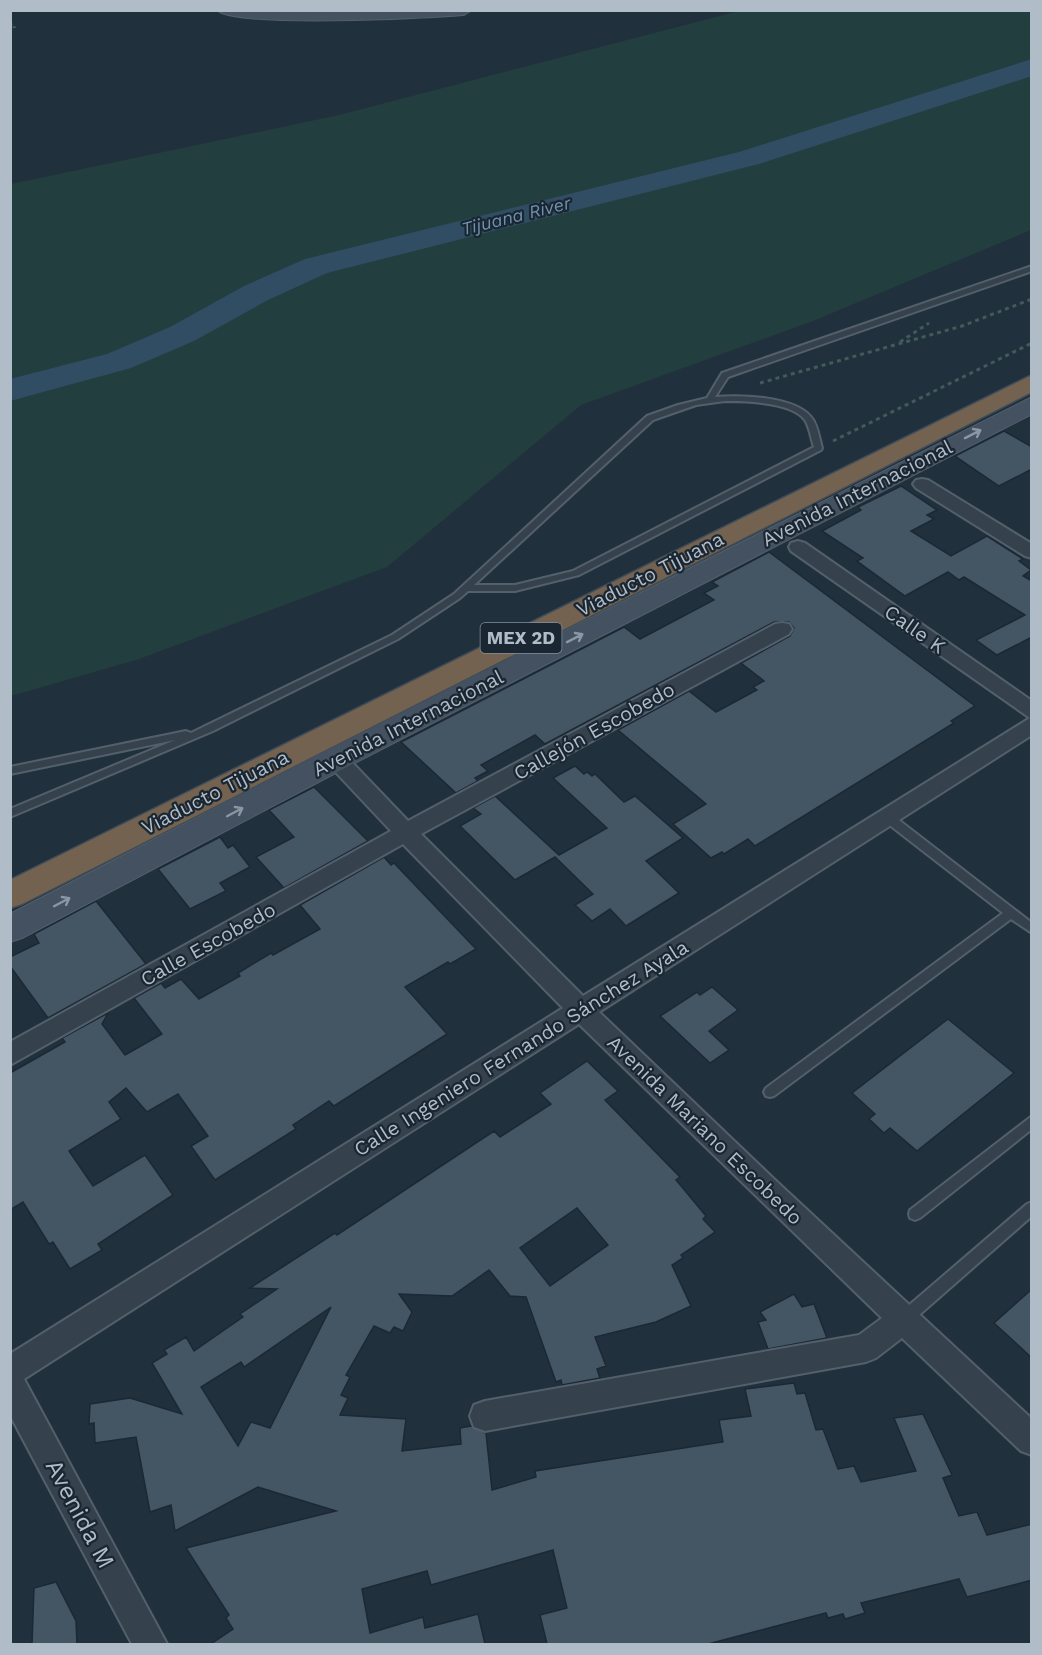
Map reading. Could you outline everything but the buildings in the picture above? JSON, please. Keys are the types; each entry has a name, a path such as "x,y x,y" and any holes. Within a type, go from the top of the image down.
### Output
{"highway":[{"name":"Avenida Internacional","path":"10,874 1032,368"},
{"name":"Viaducto Tijuana","path":"10,886 1032,376"},
{"name":"Viaducto Tijuana","path":"10,895 1032,382"}],"main road":[{"path":"225,10 327,16 404,16 464,10"},
{"name":"Avenida Internacional","path":"10,929 336,759 1032,404"}],"street":[{"path":"922,484 1032,552"},
{"name":"Calle K","path":"798,547 1032,712"},
{"name":"Callejón Escobedo","path":"405,833 782,629"},
{"name":"Calle Ingeniero Fernando Sánchez Ayala","path":"10,1371 1032,725"},
{"name":"Avenida Mariano Escobedo","path":"336,759 405,833 580,1010 1032,1440"},
{"name":"Calle Escobedo","path":"10,1055 405,833"},
{"path":"485,1416 866,1348 903,1319"},
{"name":"Avenida M","path":"10,1384 150,1644"}],"lane":[{"path":"710,399 725,375 1032,268"},
{"path":"10,813 210,729 395,637 465,588 650,418 671,409 710,399 743,397 798,409 809,420 818,448 576,573 515,588 465,588"},
{"path":"10,771 210,729"},
{"path":"887,817 1032,929"},
{"path":"770,1092 1011,914"},
{"path":"915,1214 1032,1121"},
{"path":"903,1319 1032,1208"}],"path":[{"path":"10,23 15,27 10,28"},
{"path":"743,397 761,382 962,326 1032,299"},
{"path":"818,448 1032,343"}],"green space":[{"path":"739,11 1031,11 1031,230 813,321 581,405 387,567 139,659 11,696 11,184 339,115"}],"waterway":[{"name":"Tijuana River","path":"10,390 119,361 182,334 256,293 316,266 749,158 1032,67"}]}
